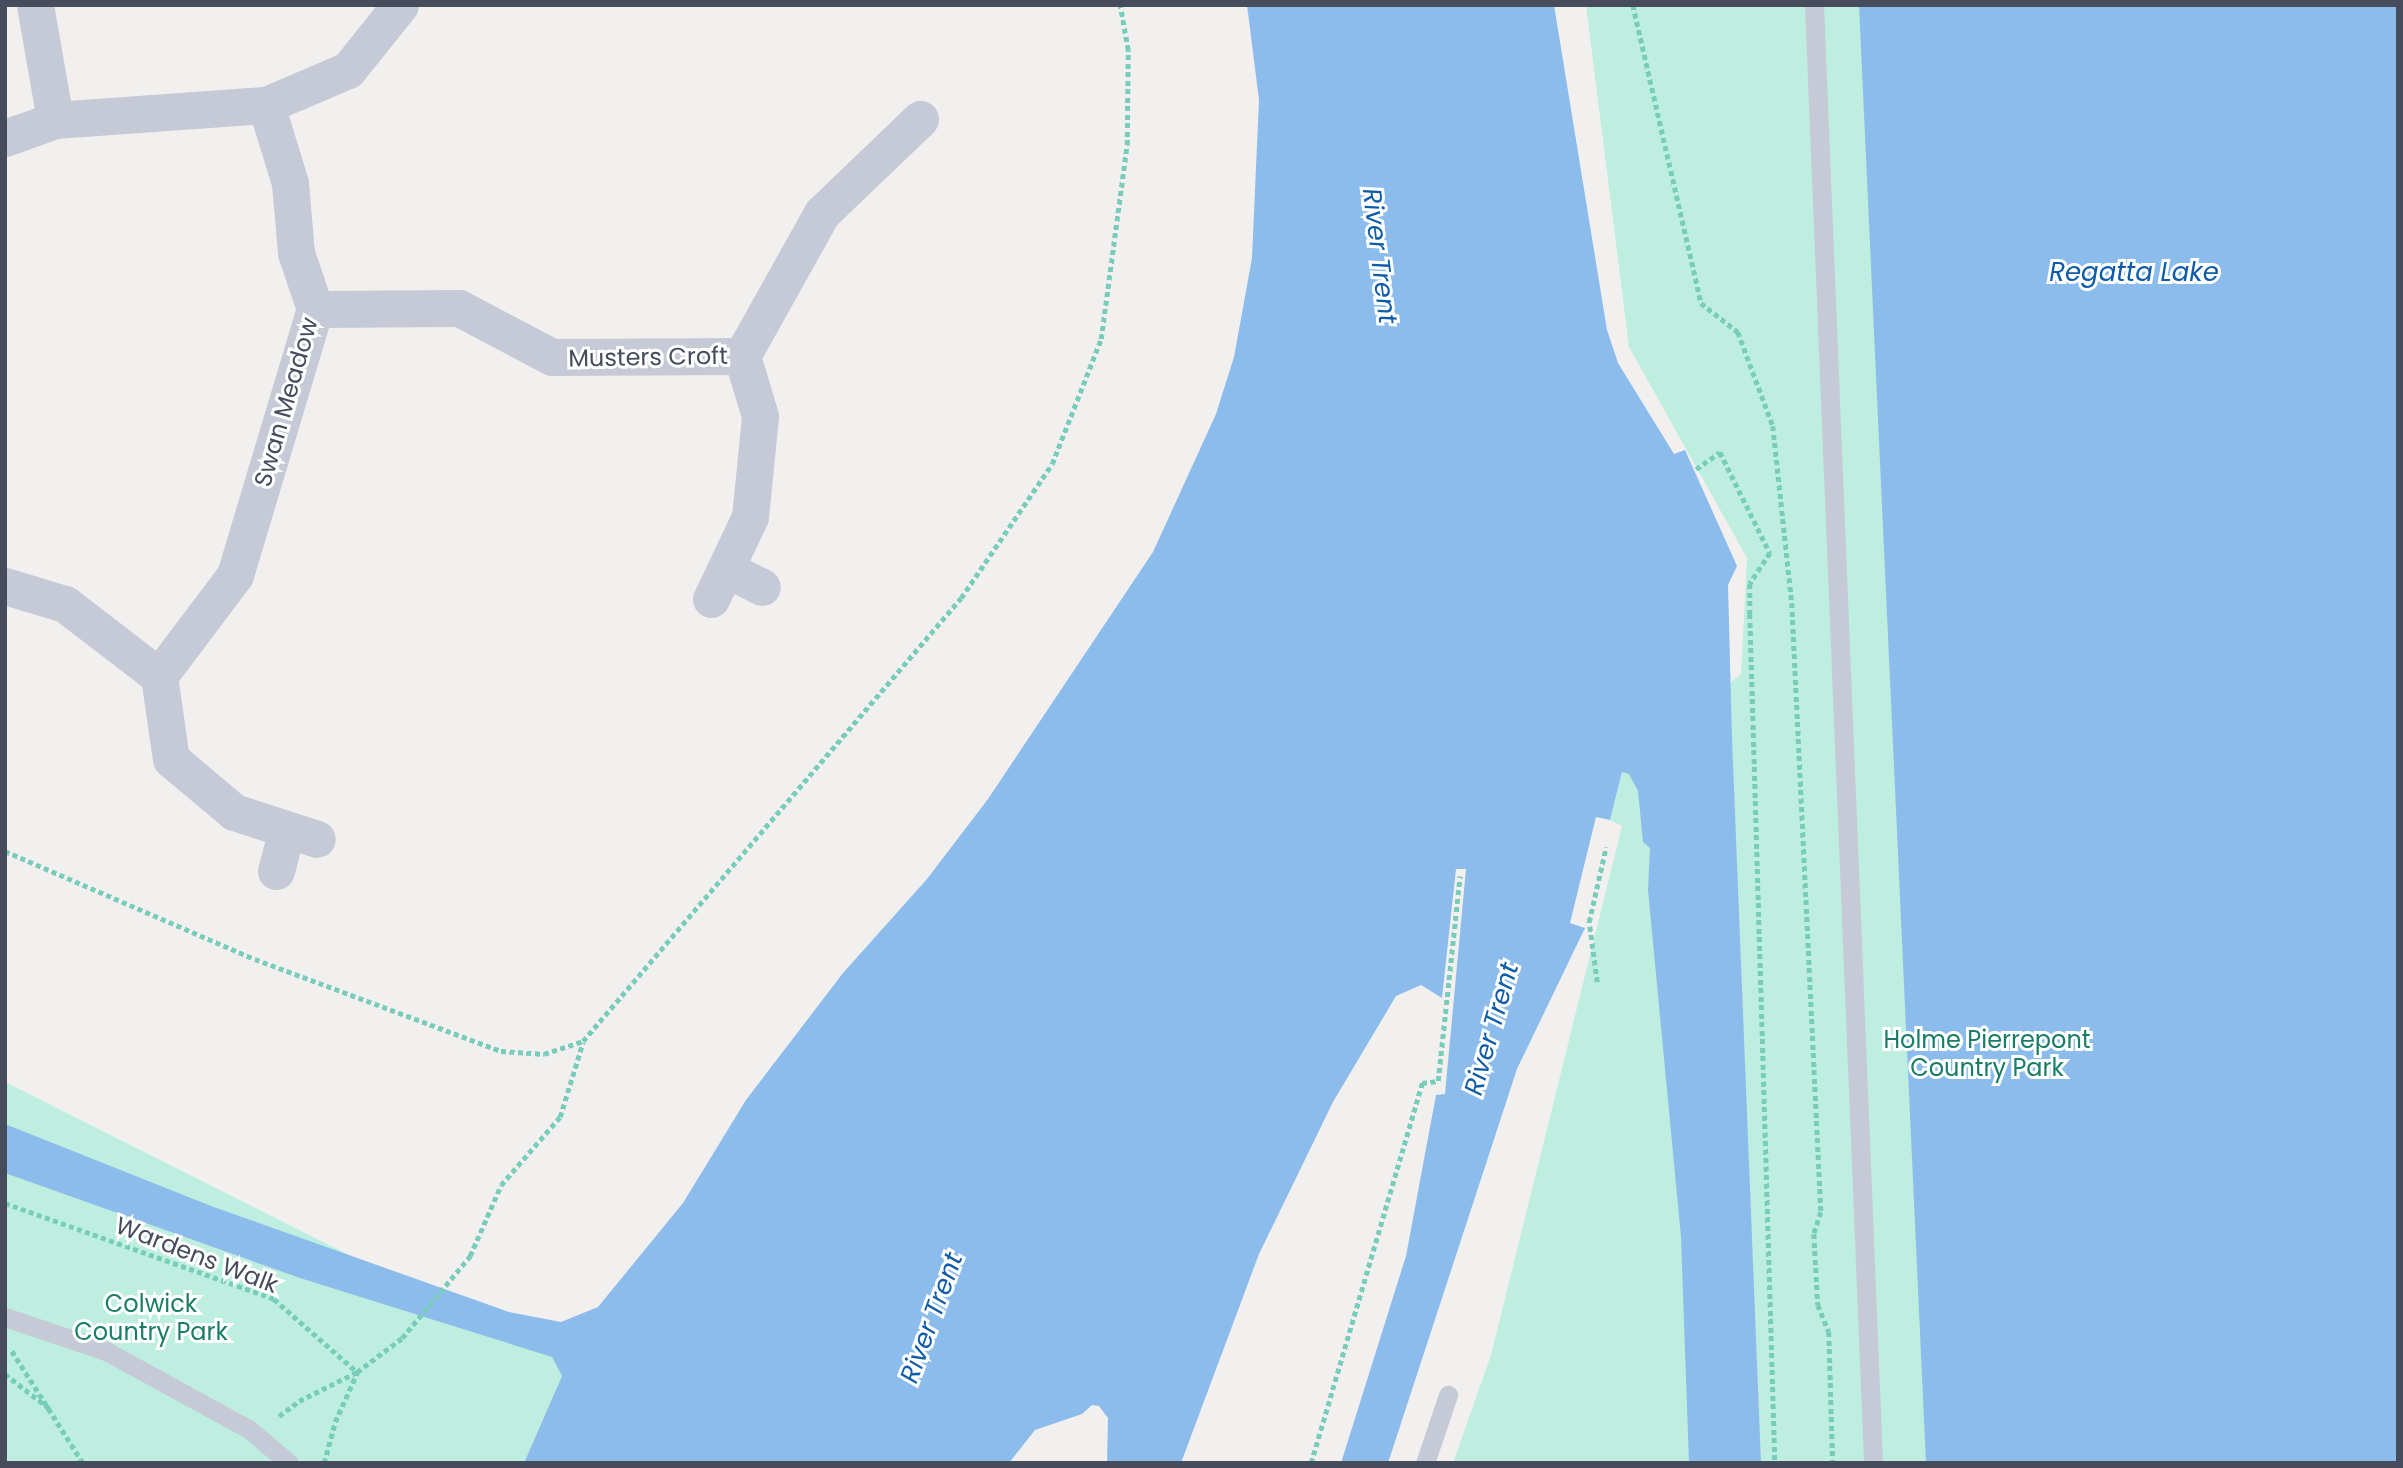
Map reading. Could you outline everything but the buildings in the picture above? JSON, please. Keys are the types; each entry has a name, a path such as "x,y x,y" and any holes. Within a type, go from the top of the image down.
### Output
{"street":[{"path":"35,5 55,120"},
{"path":"5,138 55,120 266,105 348,70 401,5"},
{"name":"Swan Meadow","path":"159,676 235,575 315,309 296,253 290,183 266,105"},
{"name":"Musters Croft","path":"762,587 719,584 750,517 760,416 742,356 822,214 920,119"},
{"name":"Musters Croft","path":"315,309 459,308 552,358 742,356"},
{"path":"5,586 65,604 159,676 171,759 234,812 302,834 276,871"}],"lane":[{"path":"1814,5 1872,1463"},
{"path":"5,1317 106,1351 256,1434 289,1463"},
{"path":"1425,1463 1448,1395"}],"path":[{"path":"256,1434 299,1401 358,1372 402,1338 470,1256 501,1185 560,1117 583,1041 961,597 1052,464 1101,339 1126,145 1128,50 1120,5"},
{"path":"1633,5 1701,303 1738,332 1773,426 1792,603 1821,1212 1814,1234 1818,1306 1829,1332 1833,1463"},
{"path":"1696,469 1720,452 1770,554 1750,584 1750,614 1775,1463"},
{"path":"1597,982 1589,922 1606,846"},
{"path":"5,851 255,958 501,1051 544,1054 583,1041"},
{"path":"1311,1463 1422,1083 1438,1081 1460,876"},
{"name":"Wardens Walk","path":"5,1203 274,1299 358,1372"},
{"path":"5,1342 54,1413 83,1463"},
{"path":"324,1463 335,1422 358,1372"},
{"path":"5,1374 54,1413"}],"green space":[{"name":"Regatta Lake","path":"1586,5 2398,5 2398,1463 1453,1463 1491,1355 1622,826 1610,820 1622,772 1741,674 1747,558 1629,347"},
{"name":"Colwick Country Park","path":"5,1082 552,1357 562,1376 524,1463 5,1463"}],"water":[{"name":"River Trent","path":"1247,5 1554,5 1607,330 1618,363 1674,454 1685,450 1737,566 1728,585 1732,738 1761,1463 1689,1463 1681,1237 1648,890 1650,848 1643,842 1638,791 1629,774 1622,772 1610,820 1596,817 1570,923 1585,928 1517,1069 1388,1463 1341,1463 1406,1256 1436,1095 1445,1094 1466,869 1456,869 1442,998 1421,985 1396,996 1333,1102 1259,1254 1181,1463 1107,1463 1108,1418 1099,1406 1092,1405 1082,1414 1035,1430 1009,1463 524,1463 562,1376 552,1357 300,1278 5,1173 5,1124 211,1206 509,1312 561,1322 598,1307 683,1203 746,1100 843,973 927,879 988,799 1153,552 1216,414 1234,357 1252,258 1259,100"},
{"name":"Regatta Lake","path":"1859,5 2398,5 2398,1463 1926,1463"}],"park label":[{"name":"Holme Pierrepont Country Park","path":"1987,1054"}]}
